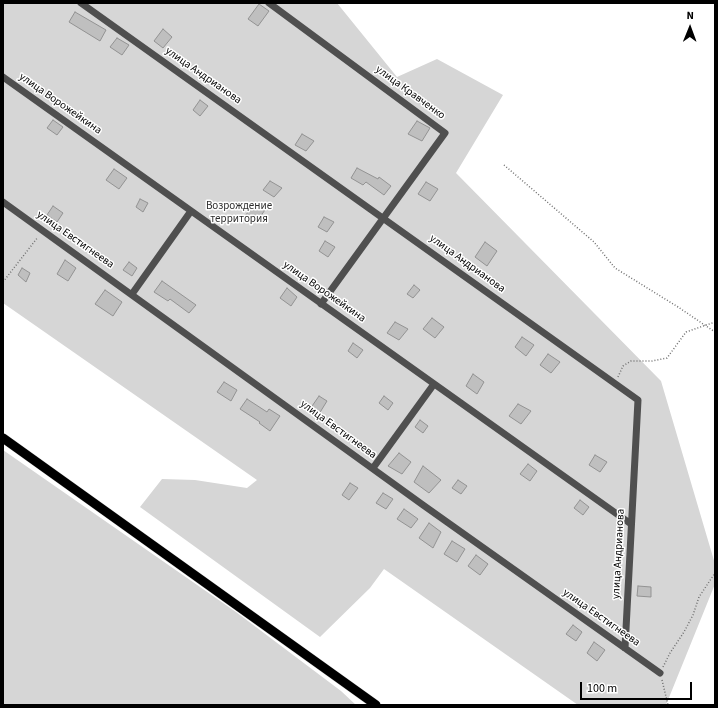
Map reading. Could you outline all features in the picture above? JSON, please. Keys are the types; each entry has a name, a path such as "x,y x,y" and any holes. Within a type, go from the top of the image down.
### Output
{"main road":[{"path":"3,438 376,705"}],"street":[{"name":"улица Андрианова","path":"81,3 638,400 625,648"},
{"name":"улица Кравченко","path":"269,3 446,133 321,304"},
{"name":"улица Ворожейкина","path":"3,77 631,524"},
{"name":"улица Евстигнеева","path":"3,202 660,673"},
{"path":"132,294 192,211"},
{"path":"372,468 434,384"}],"path":[{"path":"504,165 594,242 615,268 715,332"},
{"path":"3,282 42,230"},
{"path":"614,384 623,366 631,361 652,361 667,358 686,332 715,322"},
{"path":"668,705 660,673 693,615 699,597 715,573"}],"green space":[{"name":"Возрождение территория","path":"3,3 337,3 397,77 437,59 503,95 456,173 661,381 715,564 715,584 666,705 578,705 384,569 370,588 320,637 140,507 162,479 195,480 247,488 257,480 3,303"},
{"path":"3,450 236,612 341,691 356,705 3,705"}],"building":[{"path":"259,4 269,11 258,26 248,19"},
{"path":"75,12 106,30 100,41 69,22"},
{"path":"163,29 172,37 163,48 154,41"},
{"path":"117,38 129,45 122,55 110,47"},
{"path":"200,100 208,106 200,116 193,110"},
{"path":"53,120 63,127 57,135 47,128"},
{"path":"417,121 430,128 422,141 408,134"},
{"path":"302,134 314,141 306,151 295,145"},
{"path":"357,168 378,179 379,177 391,186 384,195 366,182 363,185 351,178"},
{"path":"114,169 127,178 119,189 106,180"},
{"path":"270,181 282,188 274,197 263,190"},
{"path":"426,182 438,189 430,201 418,194"},
{"path":"140,199 148,203 143,212 136,207"},
{"path":"253,204 265,210 257,221 246,215"},
{"path":"53,206 63,213 57,222 47,215"},
{"path":"324,217 334,222 327,232 318,227"},
{"path":"325,241 335,247 328,257 319,251"},
{"path":"485,242 497,251 487,266 475,257"},
{"path":"65,260 76,268 68,281 57,274"},
{"path":"129,262 137,268 132,276 123,270"},
{"path":"22,268 30,273 26,282 18,275"},
{"path":"162,281 196,305 189,313 170,299 168,301 154,292"},
{"path":"414,285 420,290 413,298 407,294"},
{"path":"287,288 297,297 291,306 280,298"},
{"path":"105,290 122,302 113,316 95,304"},
{"path":"432,318 444,327 435,338 423,329"},
{"path":"395,322 408,329 399,340 387,333"},
{"path":"522,337 534,345 526,356 515,347"},
{"path":"353,343 363,350 357,358 348,351"},
{"path":"548,354 560,362 551,373 540,365"},
{"path":"473,374 484,382 477,394 466,386"},
{"path":"224,382 237,390 231,401 217,392"},
{"path":"319,396 327,401 319,414 310,409"},
{"path":"384,396 393,403 388,410 379,403"},
{"path":"247,399 267,412 269,409 280,416 270,431 259,423 260,422 240,409"},
{"path":"518,404 531,411 521,424 509,416"},
{"path":"420,420 428,426 423,433 415,427"},
{"path":"399,453 411,462 402,474 388,466"},
{"path":"595,455 607,462 600,472 589,465"},
{"path":"528,464 537,471 530,481 520,474"},
{"path":"423,466 441,480 429,493 414,482"},
{"path":"458,480 467,486 461,494 452,488"},
{"path":"350,483 358,488 349,500 342,495"},
{"path":"383,493 393,499 386,509 376,503"},
{"path":"580,500 589,507 583,515 574,508"},
{"path":"404,509 418,519 411,528 397,519"},
{"path":"429,523 441,532 433,548 419,538"},
{"path":"452,541 465,549 457,562 444,554"},
{"path":"476,555 488,564 480,575 468,566"},
{"path":"638,586 651,587 651,597 637,596"},
{"path":"573,625 582,632 576,641 566,634"},
{"path":"594,642 605,650 597,661 587,653"}]}
